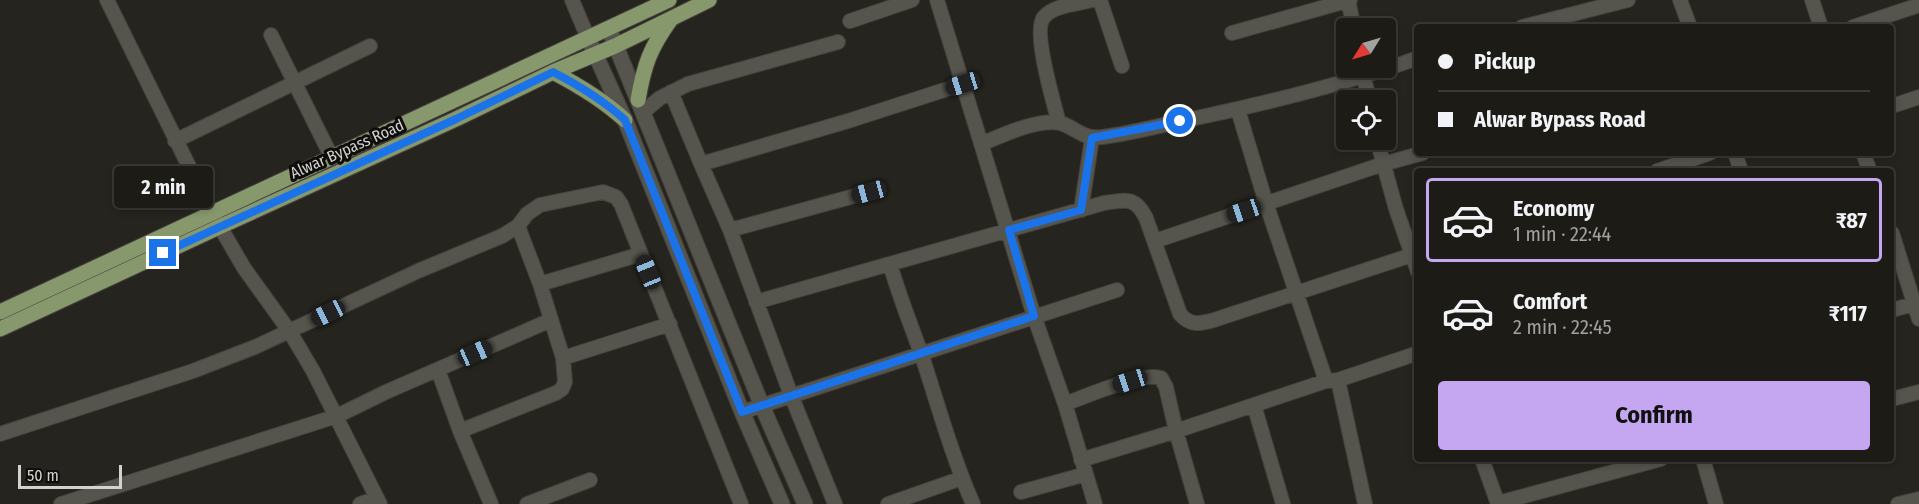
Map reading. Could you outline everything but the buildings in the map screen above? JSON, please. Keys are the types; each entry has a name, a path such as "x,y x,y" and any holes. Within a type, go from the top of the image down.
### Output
{"main road":[{"name":"Alwar Bypass Road","path":"0,329 332,158 536,60 669,0"},
{"name":"Alwar Bypass Road","path":"0,312 456,119 709,0"},
{"path":"641,106 643,71 649,55 673,17"},
{"path":"609,29 762,405 805,504"},
{"path":"588,38 625,120 742,412 782,504"},
{"path":"553,72 598,97 625,120"}],"street":[{"path":"107,0 215,220 244,268 290,332 313,371 379,501 360,504"},
{"path":"572,0 588,38"},
{"path":"850,21 912,0"},
{"path":"937,0 1034,316 1065,404 1095,504"},
{"path":"1059,123 1044,62 1039,32 1040,24 1052,11 1092,0"},
{"path":"1100,0 1122,66"},
{"path":"1232,33 1348,0 1352,18"},
{"path":"1534,24 1628,0"},
{"path":"1680,0 1689,24"},
{"path":"1812,0 1820,24"},
{"path":"1862,24 1919,5"},
{"path":"271,35 332,158"},
{"path":"641,106 704,79 838,42"},
{"path":"175,141 370,46"},
{"path":"1396,64 1414,59"},
{"path":"981,144 1027,127 1045,123 1059,123 1080,135 1092,138 1238,110 1343,78"},
{"path":"700,164 963,84"},
{"path":"671,92 730,230 791,395 835,504"},
{"path":"1894,105 1919,98"},
{"path":"1238,110 1296,293 1332,381 1365,504"},
{"path":"1081,210 1092,138"},
{"path":"756,302 1081,210 1128,200 1141,208 1146,218 1180,314 1191,323 1200,324 1414,254 1380,150"},
{"path":"1155,241 1414,155"},
{"path":"1666,168 1701,156"},
{"path":"0,434 193,371 290,332 418,271 502,236 518,226 527,214 540,205 603,192 616,197 621,204 741,504"},
{"path":"730,230 869,192"},
{"path":"460,431 562,389 566,374 563,358 540,284 518,226"},
{"path":"1894,239 1919,319"},
{"path":"540,284 641,254"},
{"path":"890,264 899,297 921,353 962,478 973,504"},
{"path":"742,412 1117,290"},
{"path":"1894,309 1914,304"},
{"path":"61,504 337,416 551,320"},
{"path":"563,358 670,324"},
{"path":"1081,460 1414,354"},
{"path":"438,370 460,431 491,504"},
{"path":"1065,404 1130,381 1156,376 1161,378 1166,387 1197,504"},
{"path":"1894,398 1919,392"},
{"path":"1254,405 1283,504"},
{"path":"1483,462 1498,503 1650,462"},
{"path":"1704,462 1716,504"},
{"path":"1021,492 1086,474"},
{"path":"888,504 962,478"},
{"path":"527,504 590,480"},
{"path":"1898,504 1919,499"}],"route":[{"path":"163,253 553,72 607,103 625,120 742,412 1034,316 1009,230 1081,210 1092,138 1180,121"}]}
